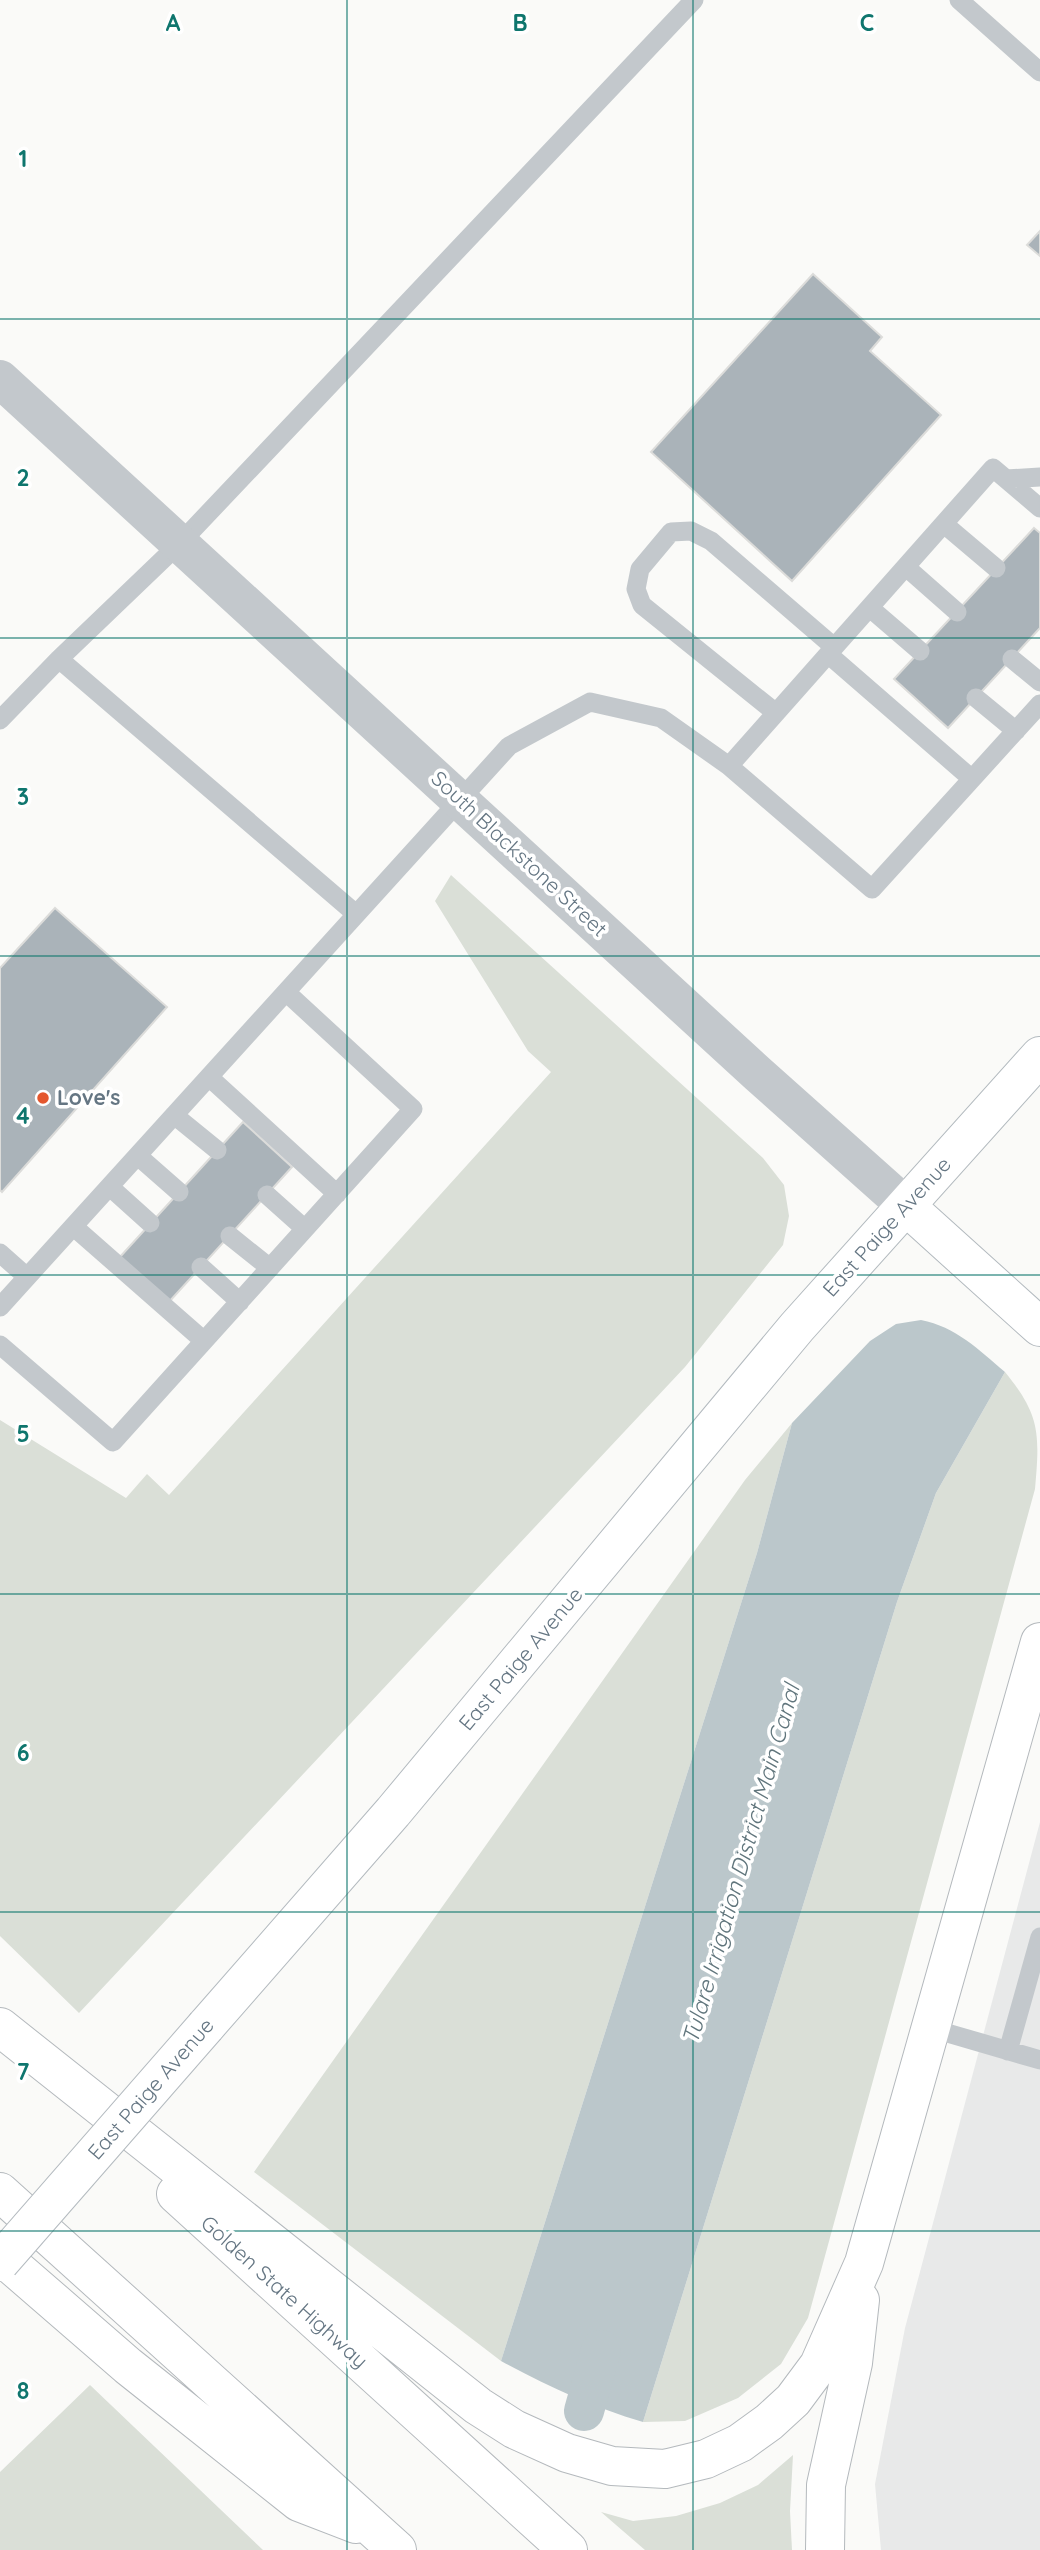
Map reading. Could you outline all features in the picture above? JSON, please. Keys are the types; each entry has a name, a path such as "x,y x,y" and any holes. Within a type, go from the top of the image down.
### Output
{"main road":[{"name":"East Paige Avenue","path":"0,2262 393,1812 797,1327 1040,1056"},
{"name":"South Blackstone Street","path":"906,1206 1040,1327"},
{"path":"0,2027 478,2406 514,2429 567,2453 612,2466 665,2469 706,2459 740,2443 793,2400 819,2365 864,2263 1040,1642"},
{"name":"Golden State Highway","path":"0,2035 568,2550"},
{"path":"0,2192 387,2541"},
{"path":"0,2255 128,2366 299,2502 387,2541"},
{"path":"825,2550 826,2486 853,2363 864,2263"}],"street":[{"name":"South Blackstone Street","path":"0,379 758,1074 906,1206"}],"lane":[{"path":"0,720 59,659 180,543 694,0"},
{"path":"959,0 1040,72"},
{"path":"729,766 993,468 1040,508"},
{"path":"1006,479 1040,477"},
{"path":"944,524 996,568"},
{"path":"776,713 642,605 636,589 640,569 671,532 691,531 710,541 972,779"},
{"path":"906,567 957,612"},
{"path":"870,608 920,651"},
{"path":"59,659 356,914"},
{"path":"1012,659 1040,682"},
{"path":"975,698 1016,731"},
{"path":"0,1307 509,746 590,702 661,718 729,766 872,889 1040,704"},
{"path":"0,1345 113,1443 413,1109 286,992"},
{"path":"209,1077 337,1194"},
{"path":"174,1115 217,1150"},
{"path":"138,1156 179,1192"},
{"path":"110,1187 150,1223"},
{"path":"267,1195 305,1229"},
{"path":"74,1227 204,1342"},
{"path":"230,1236 270,1268"},
{"path":"0,1253 27,1278"},
{"path":"201,1267 240,1302"},
{"path":"1007,2051 1040,1937"},
{"path":"930,2028 1040,2060"}],"shaded area":[{"path":"451,875 763,1158 784,1185 789,1216 783,1245 685,1367 79,2013 0,1936 0,1420 126,1498 147,1474 169,1495 551,1072 528,1051 435,901"},
{"path":"1005,1372 1025,1401 1035,1426 1035,1489 808,2318 781,2364 738,2398 685,2421 643,2422 897,1602 936,1493"},
{"path":"792,1423 757,1553 501,2361 254,2172 745,1480"},
{"path":"1040,1822 1040,2550 881,2550 875,2484 905,2328"},
{"path":"90,2385 263,2550 0,2550 0,2472"},
{"path":"793,2455 790,2511 792,2550 645,2550 601,2512 633,2521 676,2516 720,2503 758,2485"}],"water":[{"path":"921,1320 956,1333 1005,1372 936,1493 897,1602 643,2422 570,2395 501,2361 757,1553 792,1423 870,1341 896,1324"}],"building":[{"path":"1040,231 1040,256 1027,245"},
{"path":"813,274 882,337 870,351 941,415 792,581 651,452"},
{"path":"1034,528 1040,533 1040,628 948,728 894,679"},
{"name":"Love's","path":"55,908 167,1007 2,1192 0,968"},
{"path":"243,1122 292,1167 168,1303 119,1258"}],"waterway":[{"name":"Tulare Irrigation District Main Canal","path":"584,2411 601,2350"}],"place":[{"name":"Love's","path":"43,1098"}]}
